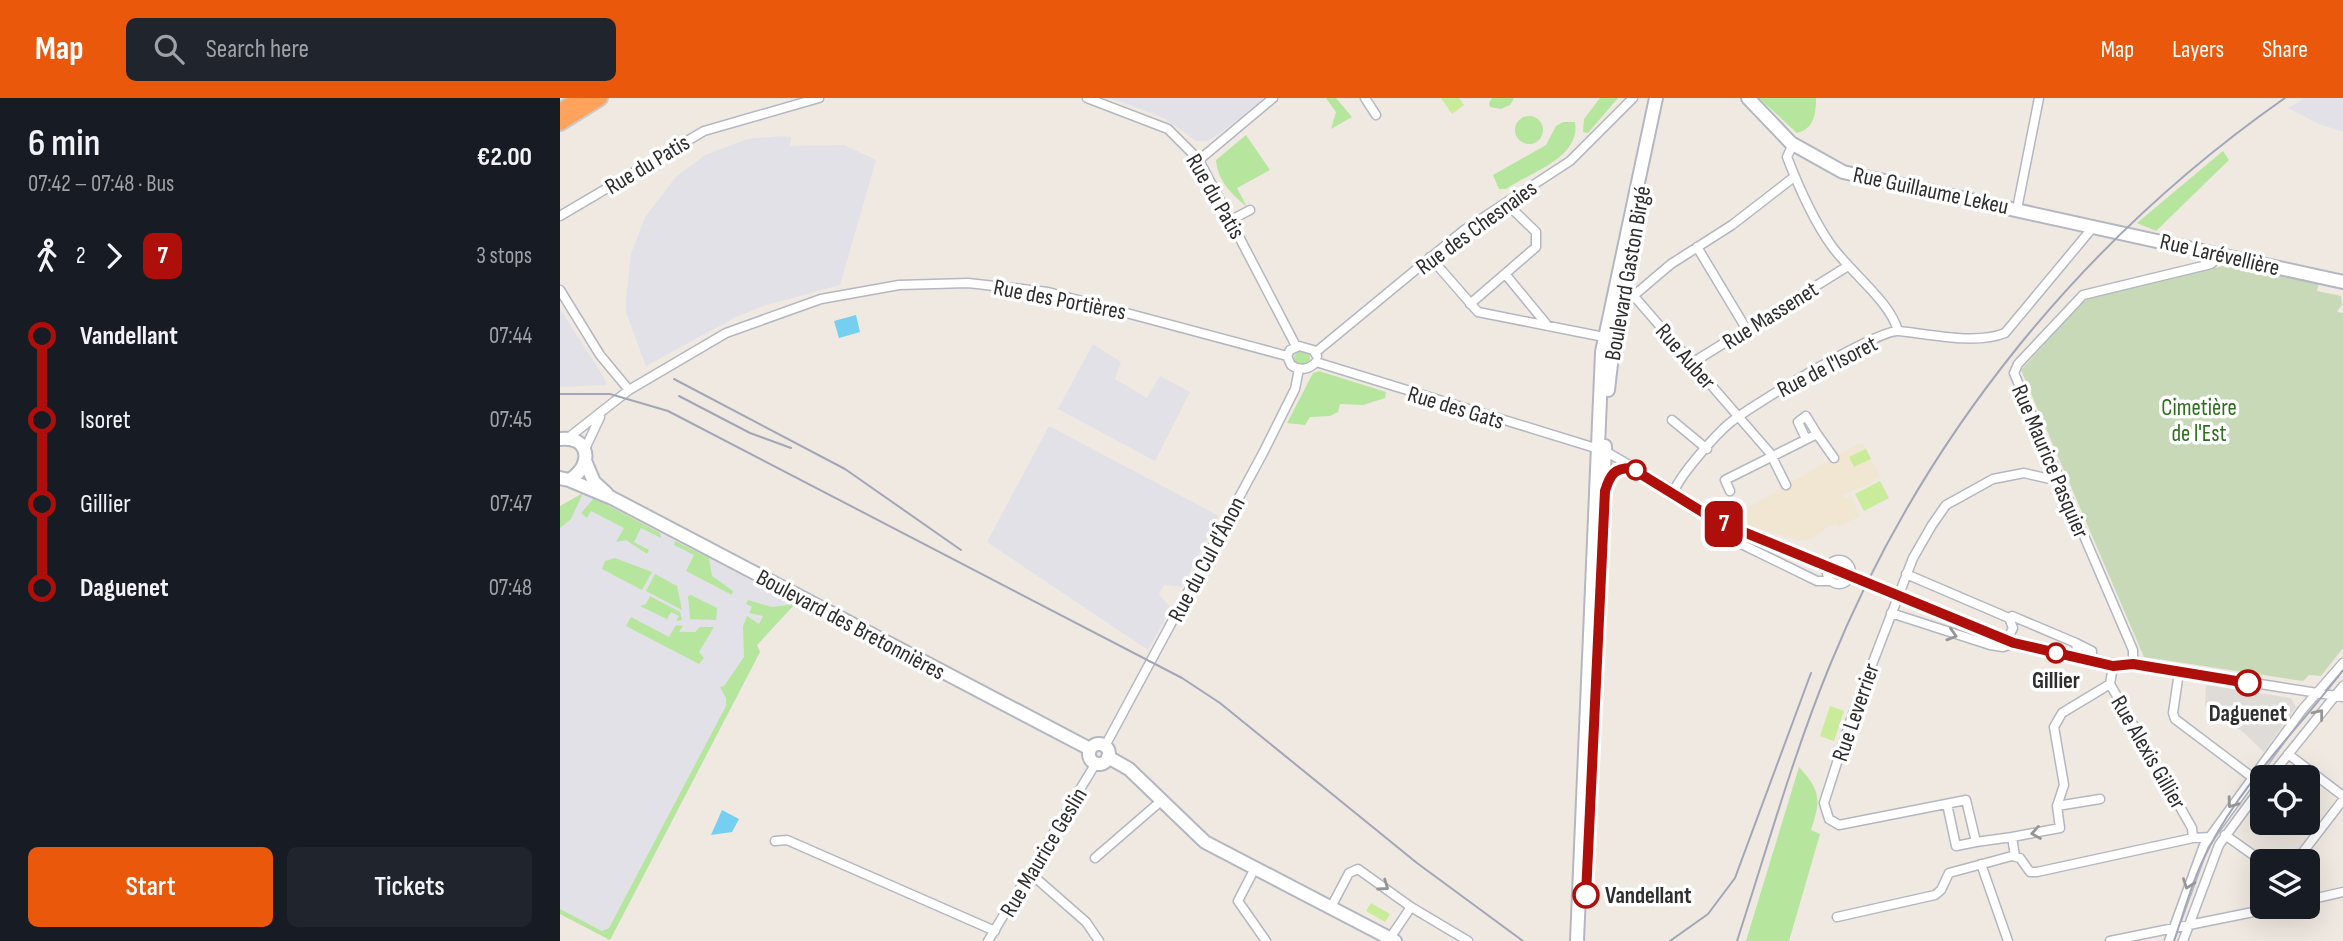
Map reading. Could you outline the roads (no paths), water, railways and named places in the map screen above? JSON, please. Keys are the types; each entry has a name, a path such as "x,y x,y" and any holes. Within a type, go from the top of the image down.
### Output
{"highway":[{"path":"560,110 580,98"},
{"path":"560,123 600,98"}],"street":[{"name":"Rue du Patis","path":"560,216 704,131 819,98"},
{"name":"Rue du Patis","path":"1087,98 1167,129 1199,160 1296,346"},
{"path":"1199,160 1273,98"},
{"path":"1365,98 1376,115"},
{"name":"Rue des Chesnaies","path":"1315,352 1430,257 1570,161 1633,98"},
{"name":"Rue Guillaume Lekeu","path":"1748,98 1793,144 1825,164 1869,180 2095,226"},
{"path":"2017,209 2039,98"},
{"name":"Boulevard Gaston Birgé","path":"1608,338 1658,99"},
{"name":"Boulevard Gaston Birgé","path":"1577,941 1608,338 1658,99"},
{"path":"1793,144 1787,157 1794,177 1831,245 1892,316 1898,331"},
{"path":"1619,292 1633,295 1671,264 1794,177"},
{"path":"1470,304 1533,251 1537,239 1529,223 1506,203"},
{"path":"1231,220 1250,210"},
{"name":"Rue Larévellière","path":"2095,226 2343,282"},
{"name":"Rue de l'Isoret","path":"1674,491 1707,449 1738,417 1803,376 1898,331 1926,337 1989,337 2005,333 2095,226"},
{"path":"1697,247 1747,330"},
{"name":"Rue Maurice Pasquier","path":"2133,664 2133,650 2015,377 2018,365 2083,295 2211,264 2221,255"},
{"path":"1430,257 1470,304 1482,313 1608,338"},
{"name":"Rue Massenet","path":"1692,363 1848,266"},
{"path":"1506,275 1549,326"},
{"name":"Rue des Portières","path":"564,438 606,410 629,390 710,341 778,312 854,292 931,283 1007,286 1064,295 1287,356"},
{"path":"560,290 600,355 629,390"},
{"name":"Rue Auber","path":"1633,295 1772,456 1786,485"},
{"path":"1296,346 1310,348 1315,352 1316,362 1312,366 1299,369 1291,365 1287,356 1296,346"},
{"name":"Rue des Gats","path":"1316,362 1601,450 1674,491 1702,513"},
{"name":"Rue du Cul d'Ânon","path":"1107,751 1263,453 1295,389 1299,369"},
{"name":"Rue des Portières","path":"585,457 596,422 606,410"},
{"path":"1807,439 1798,422 1804,416 1808,417 1834,458"},
{"path":"1672,420 1707,449"},
{"path":"1730,491 1725,480 1817,434"},
{"path":"564,438 585,457 580,472 565,479"},
{"name":"Boulevard Gaston Birgé","path":"1583,941 1605,491 1601,450"},
{"name":"Boulevard des Bretonnières","path":"585,457 594,482 612,498"},
{"path":"1605,491 1612,474 1631,468"},
{"name":"Rue Leverrier","path":"1947,803 1843,825 1832,822 1824,803 1851,719 1906,575 1913,558 1946,505 1993,478 2024,473 2059,481"},
{"name":"Boulevard des Bretonnières","path":"565,479 612,498 1090,749"},
{"path":"1702,513 2011,641 2113,666 2133,664 2330,695"},
{"path":"1702,513 1735,541 1817,581 1830,581"},
{"path":"1906,575 2076,643 2092,651 2092,659"},
{"path":"1891,613 2003,647 2011,641 2014,628 2009,618"},
{"path":"2076,643 2078,656"},
{"path":"2279,765 2330,695 2343,663"},
{"name":"Rue Alexis Gillier","path":"2113,666 2110,684 2192,828 2193,838"},
{"path":"2179,672 2173,713 2175,719 2250,775"},
{"path":"1976,842 1966,800 1947,803 1956,846 2060,828 2057,806 2064,785 2052,732 2056,720 2062,713 2110,684"},
{"path":"2263,765 2330,695 2343,686"},
{"path":"1107,751 1102,763 1096,763 1090,758 1090,749 1096,744 1107,751 1205,842 1254,870 1393,940 1411,907"},
{"path":"2288,754 2343,798 2305,849"},
{"name":"Rue Maurice Geslin","path":"988,941 1096,763"},
{"path":"2169,941 2196,862 2250,780"},
{"path":"2057,806 2100,799"},
{"path":"1095,858 1161,801"},
{"path":"2183,941 2204,880 2225,835 2250,802"},
{"path":"2225,835 2250,853"},
{"path":"2011,837 2015,856 2030,872 2037,872 2193,838 2210,837"},
{"path":"775,841 787,840 995,931"},
{"path":"1837,917 1938,894 1949,873 2015,856"},
{"path":"1981,864 2008,941"},
{"path":"1330,909 1349,873 1356,869 1368,874 1411,907 1468,941"},
{"path":"1254,870 1238,901 1266,941"},
{"path":"1030,873 1086,922 1089,938 1099,941"},
{"path":"2320,897 2343,892"},
{"path":"2110,941 2250,912"}],"water":[{"path":"856,315 860,332 839,338 834,321"},
{"path":"722,810 739,819 732,832 711,835"}],"tram line":[{"path":"2174,941 2199,869 2224,822 2255,777 2343,670"}],"railway":[{"path":"1737,941 1792,768 1830,665 1868,580 1912,499 1962,422 2017,348 2077,279 2141,214 2211,154 2285,98"},
{"path":"674,379 845,469 961,550"},
{"path":"560,394 610,394 668,411 1182,678 1220,703 1417,863 1523,941"},
{"path":"679,396 750,433 791,448"},
{"path":"1670,941 1708,914 1735,878 1811,673"}],"place":[{"name":"Gillier","path":"2056,653"},
{"name":"Daguenet","path":"2248,683"},
{"name":"Vandellant","path":"1586,895"}],"park label":[{"name":"Cimetière de l'Est","path":"2199,420"}]}
